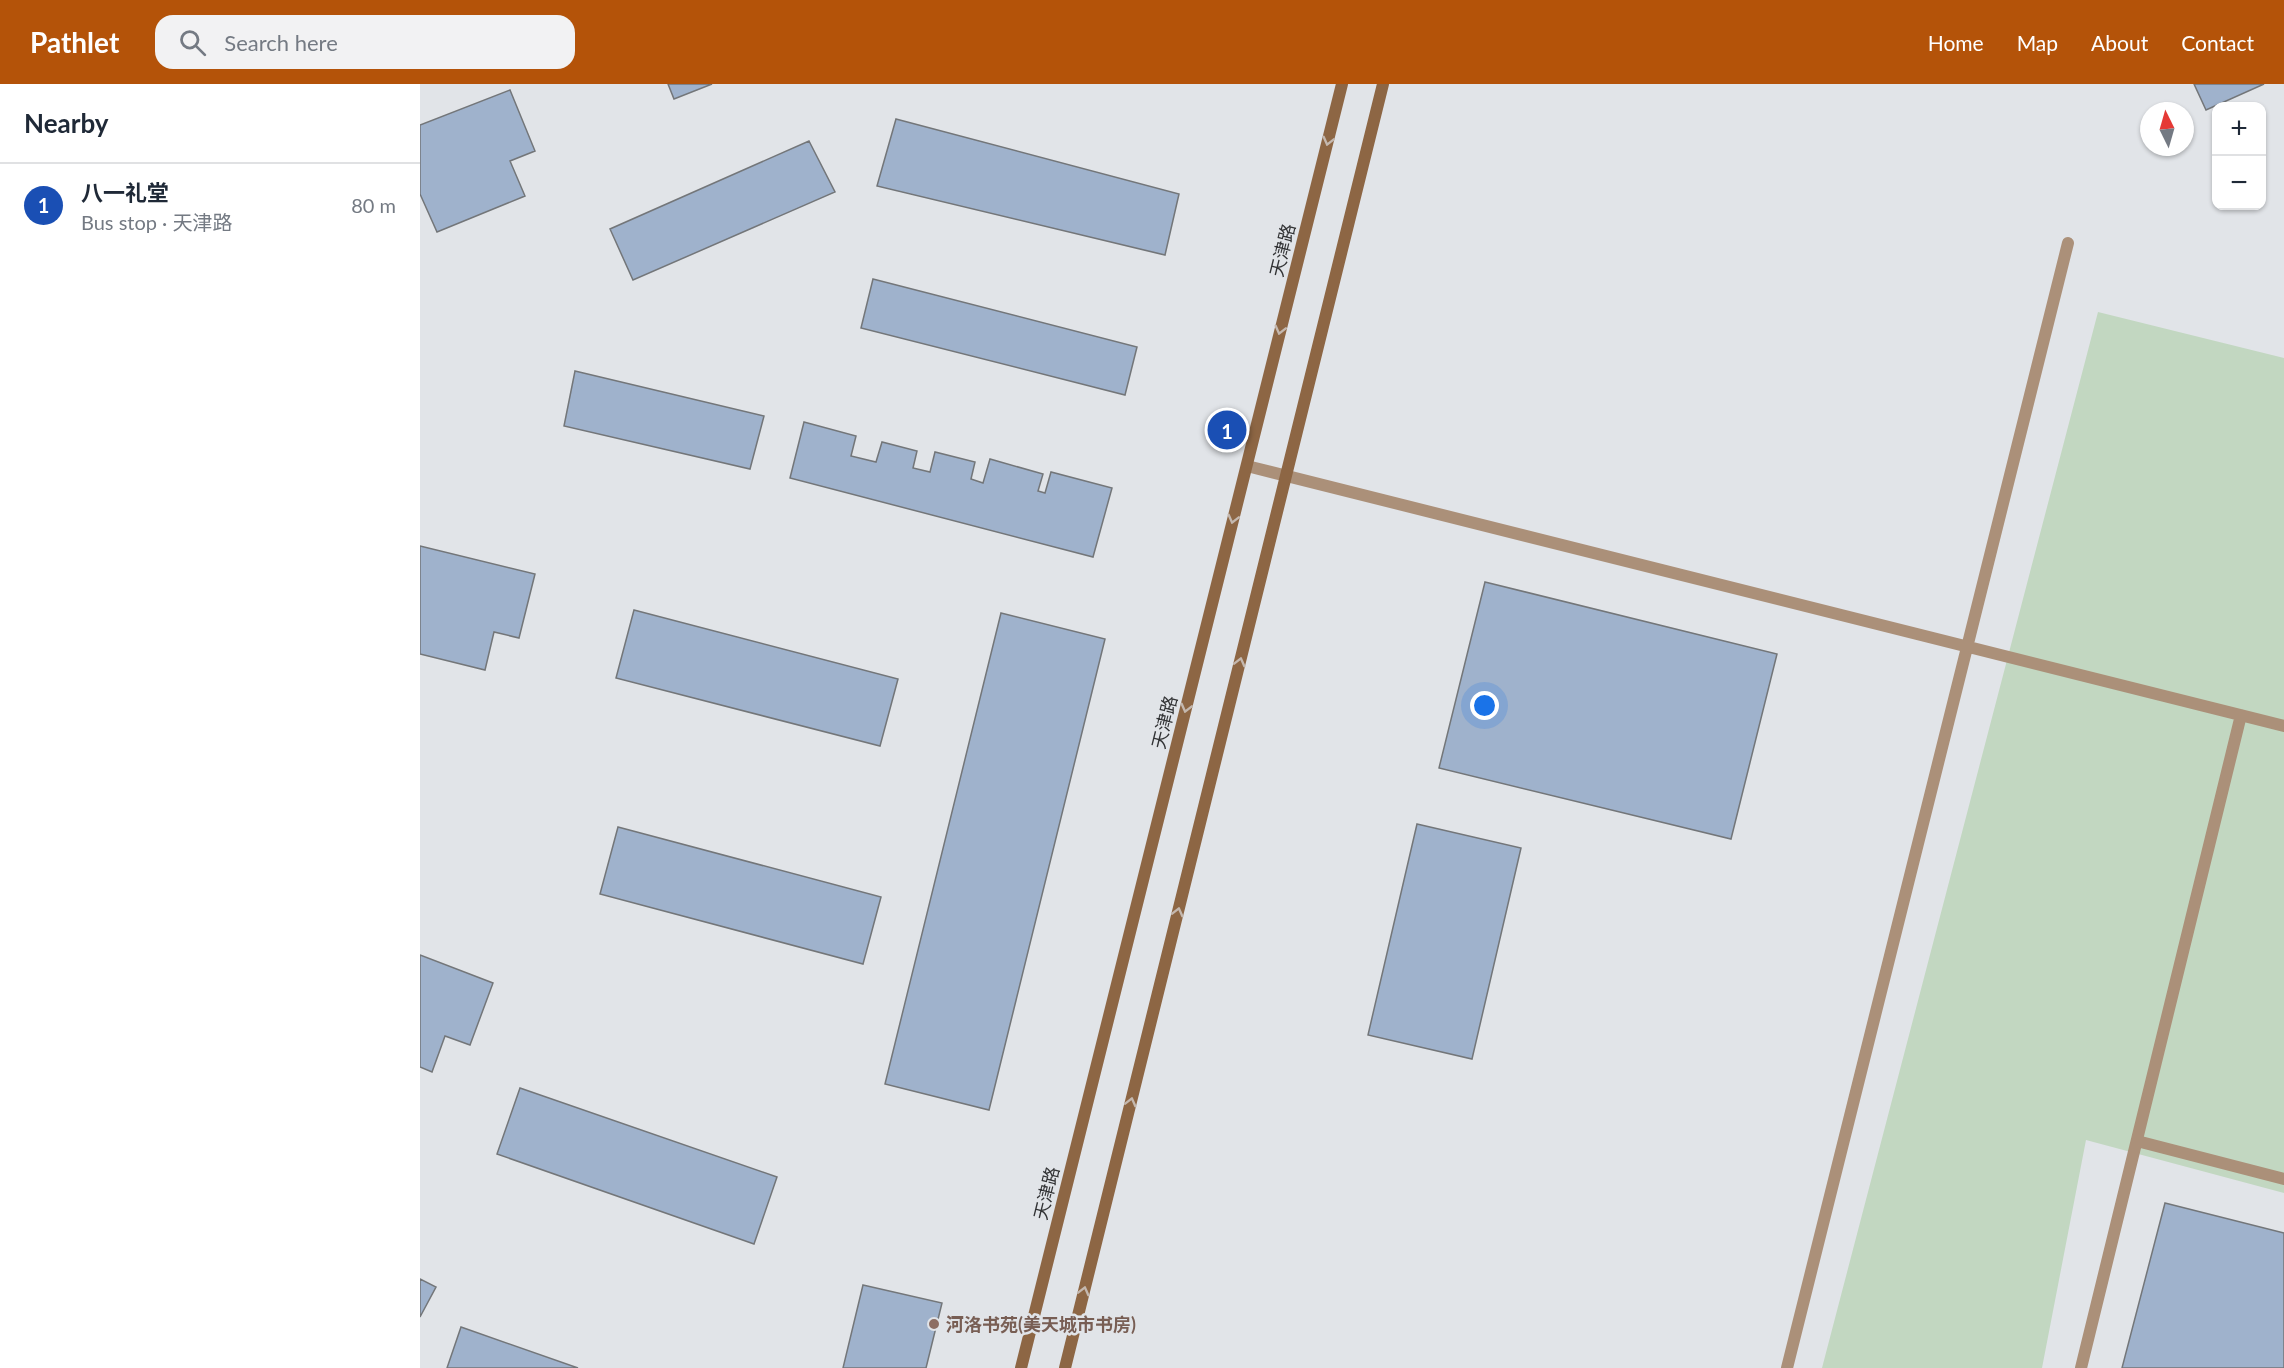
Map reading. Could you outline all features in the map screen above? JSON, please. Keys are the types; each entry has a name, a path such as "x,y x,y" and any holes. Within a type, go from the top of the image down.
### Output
{"main road":[{"name":"天津路","path":"1021,1368 1342,84"},
{"path":"1065,1368 1383,84"}],"lane":[{"path":"1787,1368 2068,243"},
{"path":"1247,465 2284,726"},
{"path":"2082,1368 2241,716"},
{"path":"2137,1141 2284,1179"}],"green space":[{"path":"2098,312 2284,358 2284,1193 2086,1140 2042,1368 1822,1368"}],"building":[{"path":"668,84 712,84 674,99"},
{"path":"2194,84 2264,84 2224,102 2212,102 2212,107 2206,110"},
{"path":"510,90 535,151 510,161 525,196 437,232 420,194 420,125"},
{"path":"896,119 1179,194 1165,255 877,186"},
{"path":"809,141 835,192 633,280 610,229"},
{"path":"873,279 1137,347 1125,395 861,328"},
{"path":"575,371 764,416 750,469 564,426"},
{"path":"804,422 856,436 851,456 876,462 882,442 917,451 913,468 930,472 935,452 975,462 971,479 983,483 990,459 1043,474 1038,491 1045,493 1051,472 1112,488 1093,557 790,478"},
{"path":"420,546 535,574 519,638 494,632 485,670 420,654"},
{"path":"1485,582 1777,654 1731,839 1439,768"},
{"path":"634,610 898,679 880,746 616,678"},
{"path":"1001,613 1105,639 989,1110 885,1084"},
{"path":"1417,824 1521,848 1472,1059 1368,1035"},
{"path":"618,827 881,897 863,964 600,894"},
{"path":"420,955 493,983 470,1045 445,1036 432,1072 420,1067"},
{"path":"520,1088 777,1177 754,1244 497,1154"},
{"path":"2165,1203 2284,1233 2284,1368 2122,1368"},
{"path":"420,1279 436,1287 420,1317"},
{"path":"863,1285 942,1303 926,1368 843,1368"},
{"path":"461,1327 578,1368 447,1368"}],"place":[{"name":"八一礼堂","path":"1227,430"},
{"name":"河洛书苑(美天城市书房)","path":"934,1324"}]}
